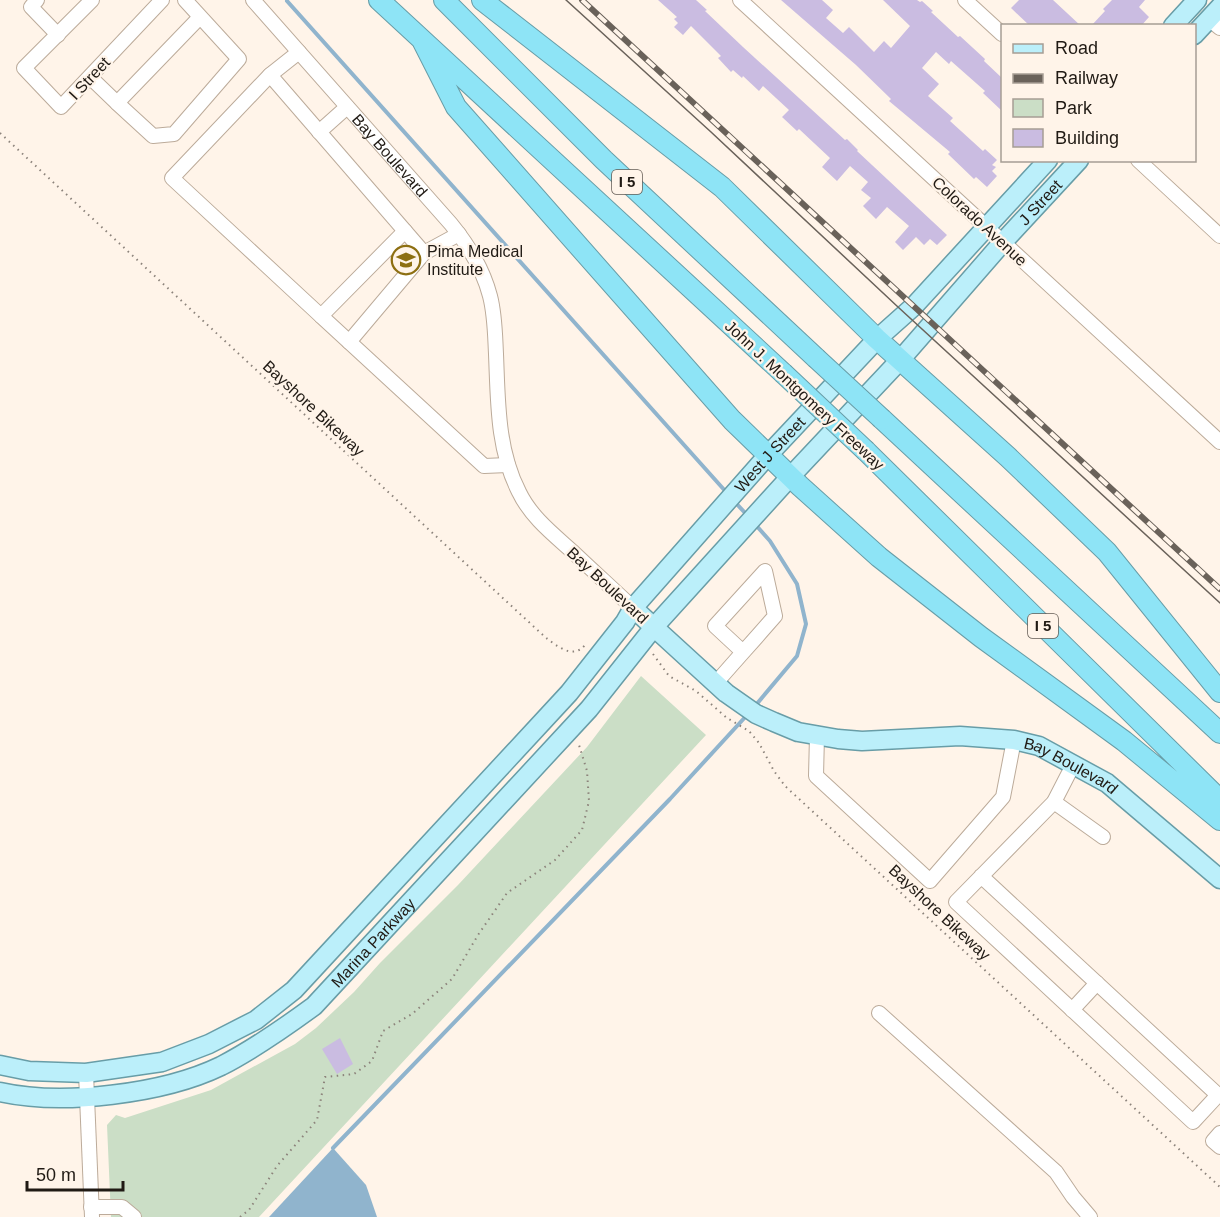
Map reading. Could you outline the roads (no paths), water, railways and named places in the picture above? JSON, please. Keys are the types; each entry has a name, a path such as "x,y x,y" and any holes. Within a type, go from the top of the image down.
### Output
{"highway":[{"name":"John J. Montgomery Freeway","path":"379,0 866,451 1220,800"},
{"name":"I 5","path":"444,0 604,160 1220,732"},
{"path":"482,0 722,187 877,339 1008,457 1107,552 1220,692"},
{"path":"422,40 456,107 724,412 790,477 879,557 981,637 1124,741 1220,820"}],"main road":[{"path":"1175,24 1197,0"},
{"path":"1196,33 1216,18"},
{"name":"J Street","path":"986,227 1046,162"},
{"name":"J Street","path":"1003,243 1077,162"},
{"name":"West J Street","path":"633,608 768,455 877,339 914,306 986,227"},
{"name":"West J Street","path":"654,627 901,359 1003,243"},
{"name":"Bay Boulevard","path":"633,608 715,684 737,700 750,720 817,736 862,741 960,736 1014,740 1039,746 1107,783 1220,879"},
{"name":"Marina Parkway","path":"0,1065 29,1071 86,1073 162,1062 209,1044 256,1020 294,990 569,693 625,622 633,608"},
{"name":"Marina Parkway","path":"0,1092 20,1096 87,1097 167,1086 220,1066 271,1038 314,1006 592,706 654,627"}],"street":[{"path":"30,2 58,35 92,0"},
{"name":"I Street","path":"58,35 24,68 61,108 162,0"},
{"path":"90,76 153,136 174,134 239,59 185,0"},
{"name":"Bay Boulevard","path":"253,0 467,244 479,265 490,295 495,325 502,442 519,493 535,517 633,608"},
{"name":"Colorado Avenue","path":"740,0 1220,442"},
{"path":"965,0 1001,33"},
{"path":"117,103 200,16"},
{"path":"299,52 270,75 172,178 484,466 508,465"},
{"path":"270,75 424,254"},
{"path":"319,132 347,107"},
{"path":"1140,162 1220,236"},
{"path":"321,316 405,231"},
{"path":"349,342 424,254 459,234"},
{"path":"715,684 775,616 765,571 715,626 743,652"},
{"path":"817,736 816,776 930,881 1003,797 1014,740"},
{"path":"981,876 1219,1096 1192,1122 956,902 981,876 1054,802 1073,765"},
{"path":"1054,802 1103,837"},
{"path":"1072,1010 1097,983"},
{"path":"879,1013 1056,1172 1090,1217"},
{"path":"86,1073 91,1212 122,1207 134,1217"},
{"path":"1220,1133 1213,1141 1220,1147"}],"water":[{"path":"333,1148 366,1185 377,1217 269,1217"}],"waterway":[{"path":"287,1 727,493"},
{"path":"734,501 747,515"},
{"path":"754,523 770,541 797,584 806,624 797,656 755,706"},
{"path":"333,1148 670,799 748,714"}],"tram line":[{"path":"566,0 1220,603"}],"railway":[{"path":"582,0 1220,589"}],"place":[{"name":"Pima Medical Institute","path":"406,260"}]}
